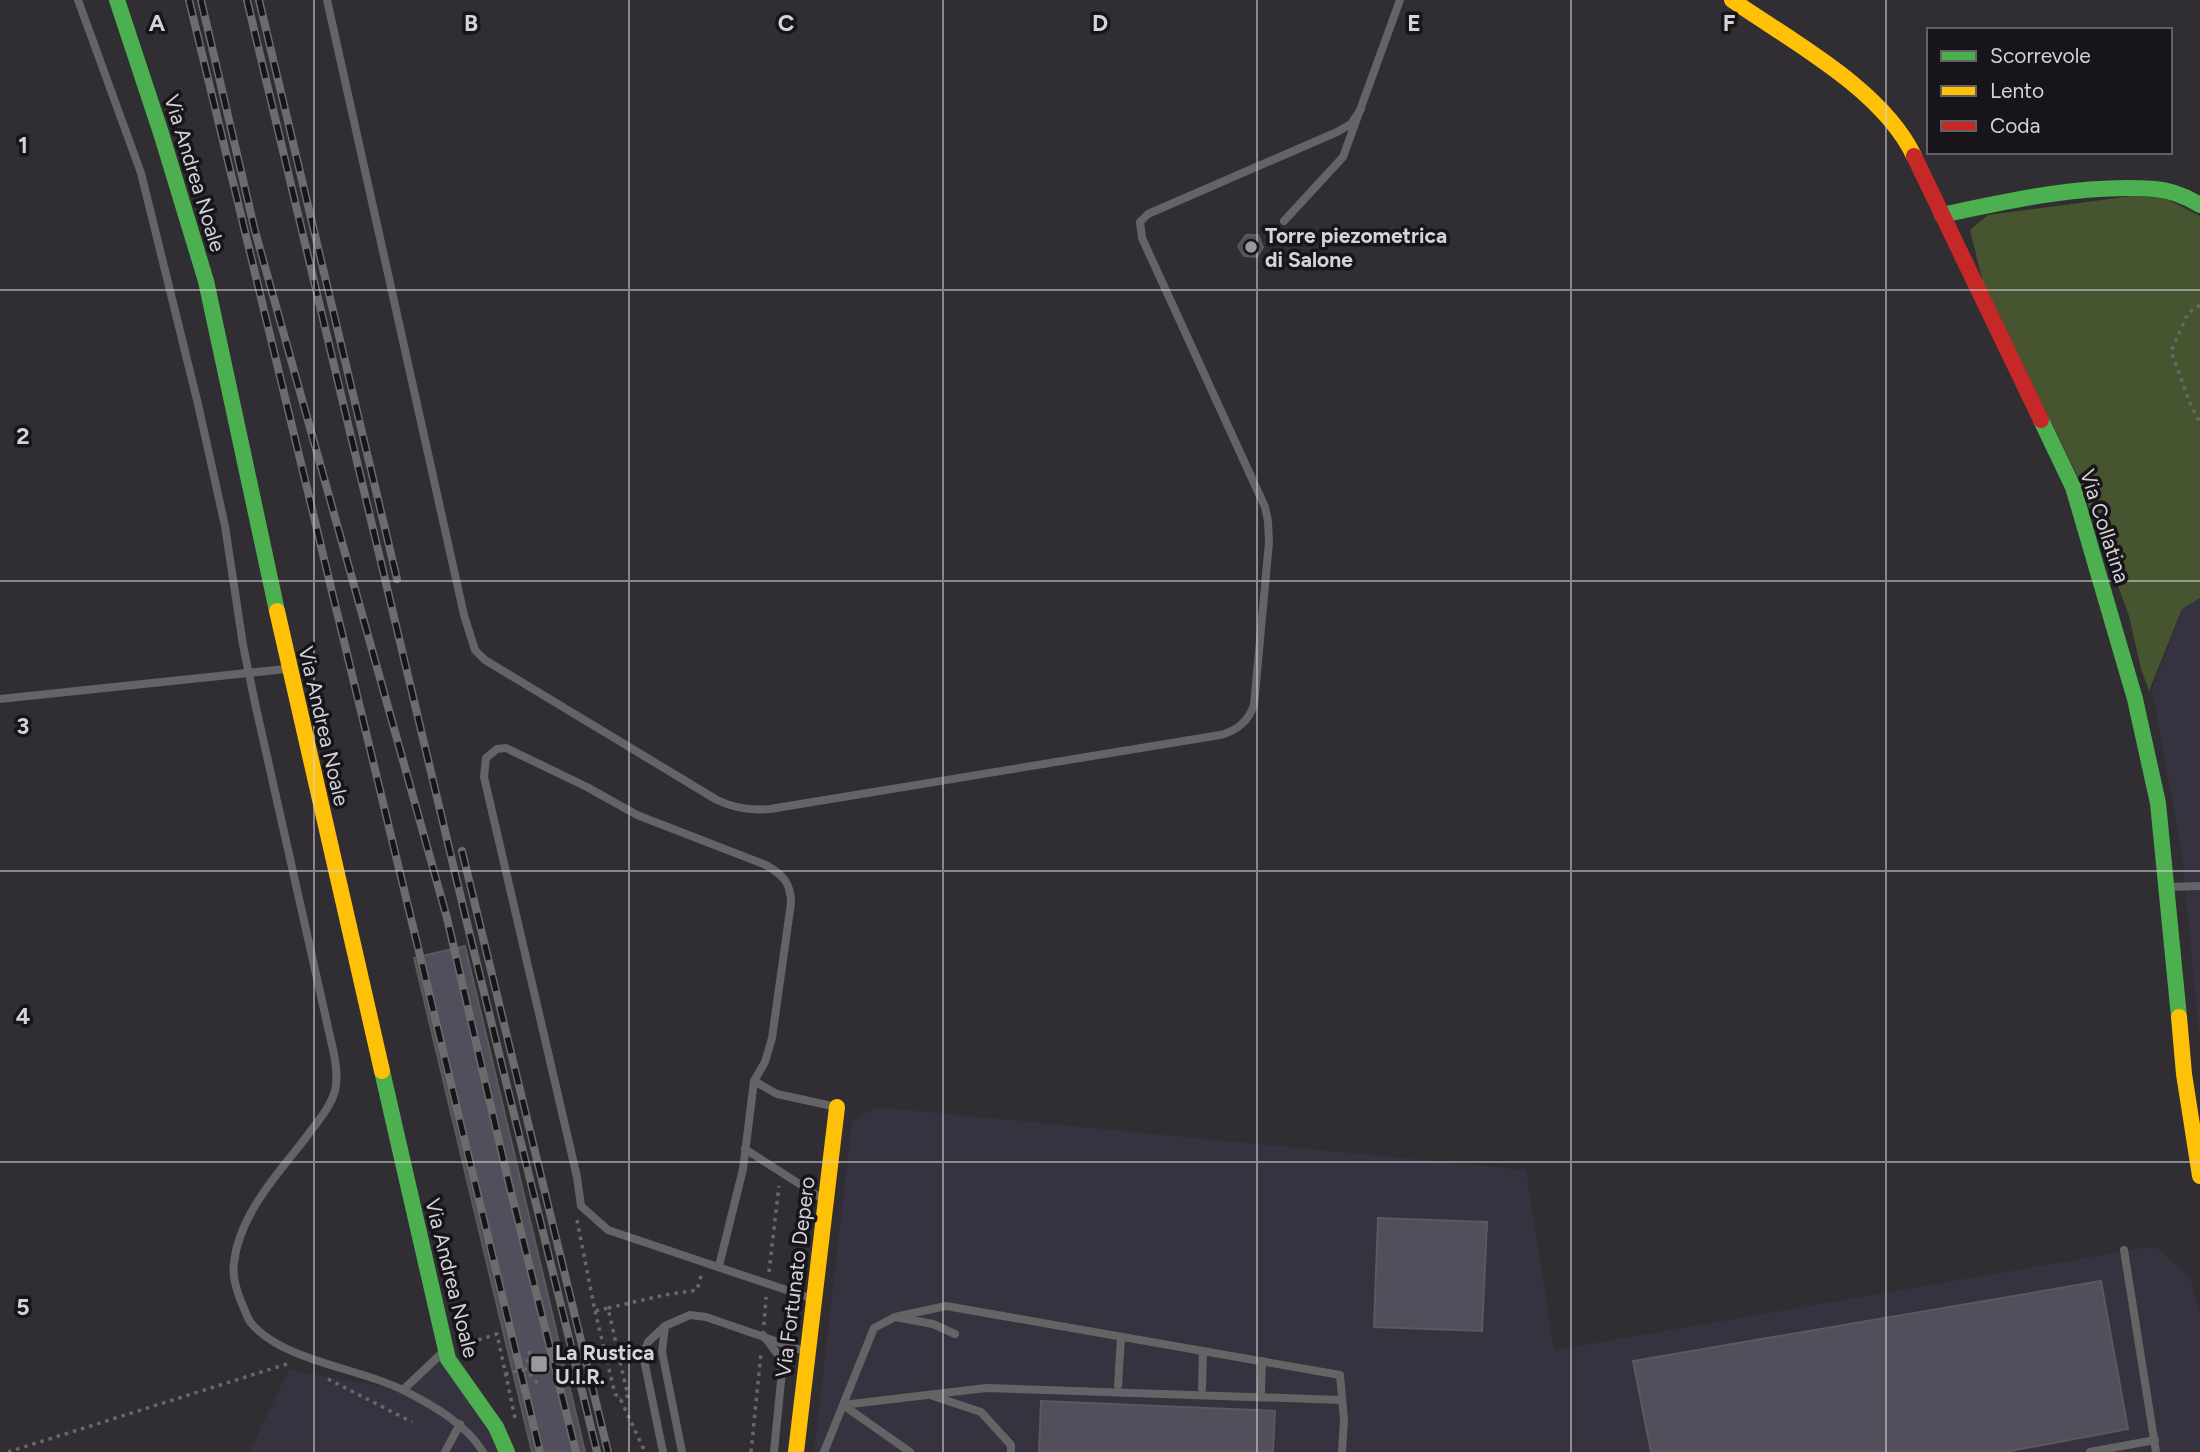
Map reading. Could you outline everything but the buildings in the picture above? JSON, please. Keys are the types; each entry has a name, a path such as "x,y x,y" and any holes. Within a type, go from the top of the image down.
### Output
{"street":[{"name":"Via Andrea Noale","path":"117,0 206,281 289,669 445,1349 457,1377 496,1425 507,1452"},
{"name":"Via Collatina","path":"1732,0 1844,77 1873,101 1908,144 2073,487 2141,725 2158,803 2184,1074 2200,1176"},
{"path":"1942,215 2018,199 2082,191 2157,189 2190,199 2200,205"},
{"name":"Via Fortunato Depero","path":"796,1452 837,1107"}],"lane":[{"path":"78,0 144,187 198,404 225,526 249,674 337,1073 335,1092 324,1114 262,1196 241,1232 233,1265 237,1293 249,1321 268,1339 319,1362 403,1390 460,1424 474,1437 483,1452"},
{"path":"327,0 464,615 475,650 485,660 717,800 730,806 753,810 1220,735 1230,733 1245,722 1254,705 1269,542 1265,507 1139,228 1148,214 1337,132 1351,124 1360,109"},
{"path":"1284,221 1338,164 1400,0"},
{"path":"0,699 289,669"},
{"path":"719,1266 736,1203 754,1082 765,1062 772,1038 791,903 785,879 766,865 637,815 587,787 506,748 492,751 485,763 484,777 577,1177 581,1206 608,1230 813,1299"},
{"path":"2165,887 2200,886"},
{"path":"754,1082 777,1094 837,1107"},
{"path":"745,1149 826,1200"},
{"path":"2124,1250 2156,1452"},
{"path":"824,1452 874,1328 895,1317 946,1306 1340,1375 1344,1420 1342,1452"},
{"path":"663,1452 643,1355 648,1342 665,1326 690,1315 706,1317 807,1352"},
{"path":"895,1317 933,1324 956,1334"},
{"path":"665,1326 662,1352 682,1452"},
{"path":"763,1335 779,1356 782,1371 774,1452"},
{"path":"1118,1385 1121,1337"},
{"path":"403,1390 445,1349"},
{"path":"1202,1389 1203,1351"},
{"path":"1261,1391 1262,1362"},
{"path":"843,1405 986,1388 1342,1400"},
{"path":"929,1395 981,1412 1011,1445 1011,1452"},
{"path":"843,1405 910,1452"},
{"path":"445,1452 460,1424"},
{"path":"2090,1452 2154,1440"}],"path":[{"path":"2200,305 2188,313 2171,351 2200,423"},
{"path":"751,1452 780,1172"},
{"path":"581,1206 574,1208 615,1394 620,1398 645,1452"},
{"path":"595,1311 698,1290 705,1262"},
{"path":"608,1308 628,1396 620,1398"},
{"path":"445,1349 496,1334 515,1417"},
{"path":"526,1369 530,1351"},
{"path":"505,1374 606,1351"},
{"path":"8,1452 294,1362"},
{"path":"526,1369 541,1387"},
{"path":"318,1374 412,1422"}],"shaded area":[{"path":"2200,598 2200,1043 2182,855 2152,690 2182,609"},
{"path":"876,1107 1526,1170 1554,1350 2155,1246 2190,1278 2200,1315 2200,1452 814,1452 852,1122"},
{"path":"445,1349 507,1452 249,1452 289,1370 403,1390"}],"green space":[{"path":"2132,196 2165,198 2200,216 2200,598 2182,609 2149,691 2129,616 2078,477 1983,283 1970,230 1988,215"}],"railway":[{"path":"189,0 540,1452"},
{"path":"201,0 255,231 447,918 509,1184 576,1452"},
{"path":"247,0 466,919 597,1452"},
{"path":"259,0 397,579"},
{"path":"462,851 608,1452"}],"traffic: fast":[{"path":"117,0 206,281 277,611"},
{"path":"1942,215 2021,199 2101,189 2161,190 2178,194 2200,205"},
{"path":"2041,420 2073,487 2135,699 2158,803 2179,1017"},
{"path":"382,1071 448,1359 496,1427 507,1452"}],"traffic: slow":[{"path":"1732,0 1858,88 1899,132 1914,156"},
{"path":"277,611 382,1071"},
{"path":"2179,1017 2184,1074 2200,1176"},
{"path":"796,1452 837,1107"}],"traffic: jam":[{"path":"1914,156 2041,420"}],"place":[{"name":"Torre piezometrica di Salone","path":"1251,247"},
{"name":"La Rustica U.I.R.","path":"539,1364"}]}
